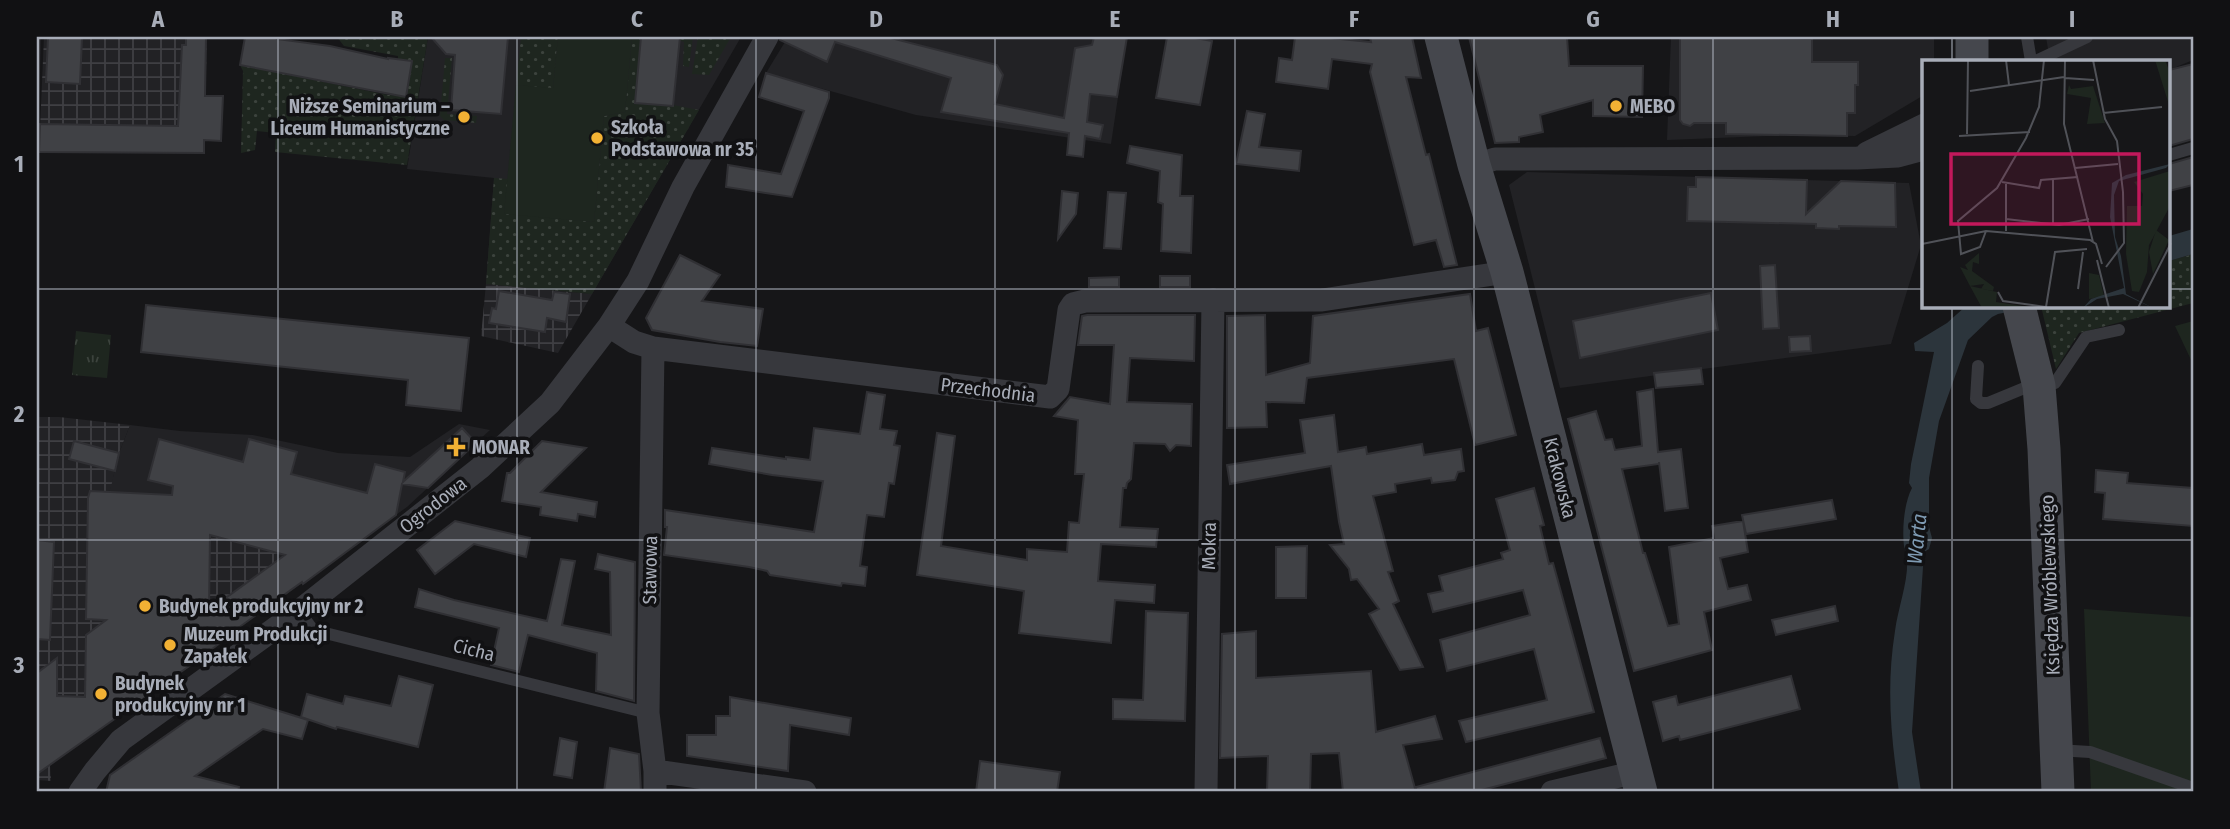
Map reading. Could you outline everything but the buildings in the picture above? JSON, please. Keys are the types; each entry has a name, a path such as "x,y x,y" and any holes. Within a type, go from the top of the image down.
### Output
{"street":[{"name":"Ogrodowa","path":"80,792 121,740 299,611 480,468 550,403 609,326 638,281 683,187 767,37"},
{"name":"Krakowska","path":"1441,37 1474,164 1507,272 1638,782"},
{"path":"1972,37 1972,60"},
{"path":"1857,158 1922,126"},
{"path":"1474,164 1495,159 1857,158 1898,156 1922,150"},
{"name":"Przechodnia","path":"609,326 634,342 653,348 1050,397 1058,389 1069,310 1073,304 1085,301 1322,300 1507,272"},
{"name":"Mokra","path":"1206,792 1213,300"},
{"name":"Księdza Wróblewskiego","path":"2020,308 2038,382 2044,449 2058,792"},
{"name":"Stawowa","path":"653,348 648,713 655,782"},
{"path":"655,782 805,792"},
{"path":"1552,792 1638,782"}],"lane":[{"path":"2027,37 2033,60"},
{"path":"2035,60 2087,37"},
{"path":"2170,155 2193,148"},
{"path":"1978,366 1976,400 1988,403 2038,382 2055,383 2086,337 2119,330"},
{"name":"Cicha","path":"299,611 313,629 648,713"},
{"path":"2056,750 2090,752 2193,788"}],"shaded area":[{"path":"37,37 41,37 37,181"},
{"path":"44,37 207,37 204,153 39,152"},
{"name":"Szkoła Podstawowa nr 35","path":"428,37 741,37 592,294 486,284 494,178 407,169"},
{"path":"788,37 1127,37 1111,144 916,115 766,73"},
{"path":"1671,37 1934,37 1934,60 1922,60 1922,96 1855,136 1796,135 1667,140"},
{"path":"2046,37 2193,37 2193,60 2170,70 2170,60 2050,60"},
{"path":"1527,172 1909,183 1921,245 1891,344 1560,388 1509,185"},
{"path":"486,284 592,294 558,353 481,336"},
{"path":"37,417 130,425 119,453 106,508 326,565 50,765 51,781 37,780"},
{"path":"459,424 490,430 407,507 326,565 105,509 119,453 130,425 253,435 338,453 410,457"}],"green space":[{"path":"337,37 428,37 407,165 275,152 276,133 257,131 255,150 241,153 243,71 240,65 388,95 406,96 412,63 398,61 398,56 344,46"},
{"path":"521,37 558,37 553,89 516,85"},
{"path":"558,37 632,37 625,112 604,116 594,222 504,214 516,85 553,88"},
{"path":"632,37 641,37 635,103 673,105 699,110 592,294 486,284 494,178 508,179 504,213 594,222 604,116 625,112"},
{"path":"680,37 693,37 689,67 683,66 684,42 679,40"},
{"path":"698,37 731,37 709,75 692,74"},
{"path":"445,58 452,58 447,114 477,116 476,123 444,120 440,116"},
{"path":"2193,254 2193,303 2079,333 2056,369 2041,308 2170,308 2170,261"},
{"path":"2193,321 2193,364 2175,326"},
{"path":"76,331 111,335 107,378 72,375"},
{"path":"2084,609 2193,617 2193,792 2091,792"}],"water":[{"path":"2193,229 2193,254 2170,261 2170,236"},
{"name":"Warta","path":"1964,308 2026,308 1992,317 1968,340 1939,421 1929,478 1929,527 1932,538 1929,549 1924,552 1912,732 1921,792 1899,792 1891,712 1892,652 1906,575 1904,524 1912,488 1909,483 1911,464 1934,352 1915,351 1914,343 1947,323"}],"place":[{"name":"MEBO","path":"1616,106"},
{"name":"Niższe Seminarium – Liceum Humanistyczne","path":"464,117"},
{"name":"Szkoła Podstawowa nr 35","path":"597,138"},
{"name":"MONAR","path":"456,447"},
{"name":"Budynek produkcyjny nr 2","path":"145,606"},
{"name":"Muzeum Produkcji Zapałek","path":"170,645"},
{"name":"Budynek produkcyjny nr 1","path":"101,694"}]}
